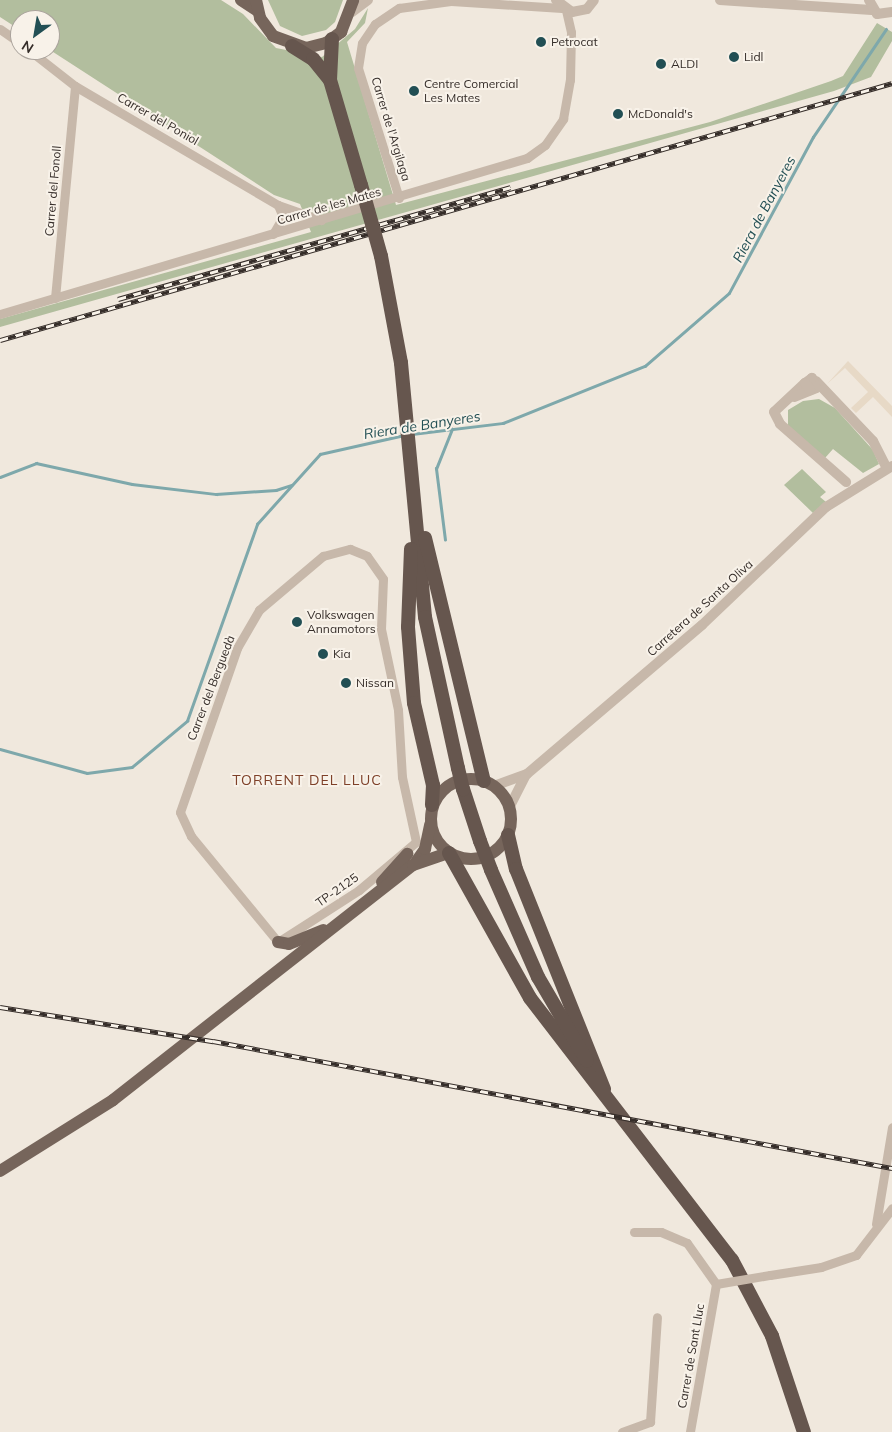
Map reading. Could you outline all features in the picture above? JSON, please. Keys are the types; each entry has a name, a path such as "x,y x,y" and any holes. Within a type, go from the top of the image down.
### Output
{"highway":[{"path":"332,39 330,80 381,256 405,411 425,617 458,768 480,841 491,870 538,977 606,1094"},
{"path":"292,46 313,59 330,80"},
{"path":"412,483 489,784"},
{"path":"412,483 408,627 414,704 433,785 432,805"},
{"path":"508,835 516,870 606,1094"},
{"path":"448,853 526,992 732,1260 772,1336 804,1432"}],"main road":[{"path":"241,0 257,6 268,30 292,46 313,47 332,39 353,6"},
{"path":"0,1171 114,1100 350,915 410,859 425,849 432,805 454,783 489,784 509,808 508,835 493,853 479,859 448,853 410,859"},
{"path":"430,825 448,853"},
{"path":"278,942 302,940 350,915"}],"street":[{"path":"353,6 368,0"},
{"path":"561,6 578,12 595,0"},
{"path":"720,0 860,8 870,3 880,15 892,12"},
{"name":"Carrer de l'Argilaga","path":"399,198 358,68 362,44 374,24 399,8 451,1 561,6"},
{"name":"Carrer de les Mates","path":"561,6 571,32"},
{"name":"Carrer de les Mates","path":"0,314 266,238 527,158 545,145 563,120 571,32 578,12"},
{"name":"Carrer del Poniol","path":"42,60 75,86 278,205 322,220"},
{"name":"Carrer del Fonoll","path":"55,298 75,86"},
{"path":"266,238 281,227 283,216 278,205"},
{"name":"Carrer del Poniol","path":"278,205 296,228"},
{"path":"846,482 780,424 774,412 788,400 811,386 843,408 877,447 890,467"},
{"name":"Carretera de Santa Oliva","path":"527,774 702,625 826,507 890,467"},
{"name":"Carrer del Berguedà","path":"278,942 191,836 180,812 237,648 259,610 334,551 350,549 367,556 383,579 381,629 398,710 402,777 416,827 416,842 410,859"},
{"path":"489,784 527,774"},
{"path":"509,808 527,774"},
{"name":"TP-2125","path":"278,942 410,859"},
{"path":"876,1224 892,1127"},
{"path":"634,1232 661,1232 687,1243 716,1284 821,1267 856,1255 876,1224 892,1208"},
{"name":"Carrer de Sant Lluc","path":"690,1432 716,1284"},
{"path":"622,1432 650,1422 656,1317"}],"green space":[{"path":"0,0 221,0 243,14 276,48 322,57 355,29 368,8 365,23 347,42 396,205 710,122 831,81 843,76 877,23 892,32 892,41 871,77 834,91 0,327 0,319 311,232 300,204 274,195 60,56 60,10 10,10 10,24 0,17"},
{"path":"268,0 343,0 335,22 326,30 302,36 280,26"},
{"path":"819,399 835,408 873,450 879,464 863,473 833,449 825,458 788,426 788,410 803,401"},
{"path":"802,469 826,492 820,497 826,502 813,513 784,485"}],"shaded area":[{"path":"848,361 892,406 892,417 873,397 856,413 851,408 868,392 845,368 827,384"}],"waterway":[{"name":"Riera de Banyeres","path":"412,434 503,423 645,366 729,293 813,137 886,29"},
{"path":"445,540 436,469 452,429"},
{"name":"Riera de Banyeres","path":"0,749 87,773 132,767 187,721 257,524 320,454 404,435"},
{"path":"0,477 36,463 132,484 216,494 276,490 291,485"}],"railway":[{"path":"0,340 892,83"},
{"path":"118,299 510,187"},
{"path":"0,1007 213,1041 892,1168"}],"place":[{"name":"Petrocat","path":"541,42"},
{"name":"Lidl","path":"734,57"},
{"name":"ALDI","path":"661,64"},
{"name":"Centre Comercial Les Mates","path":"414,91"},
{"name":"McDonald's","path":"618,114"},
{"name":"Volkswagen Annamotors","path":"297,622"},
{"name":"Kia","path":"323,654"},
{"name":"Nissan","path":"346,683"}],"district":[{"name":"TORRENT DEL LLUC","path":"307,780"}]}
